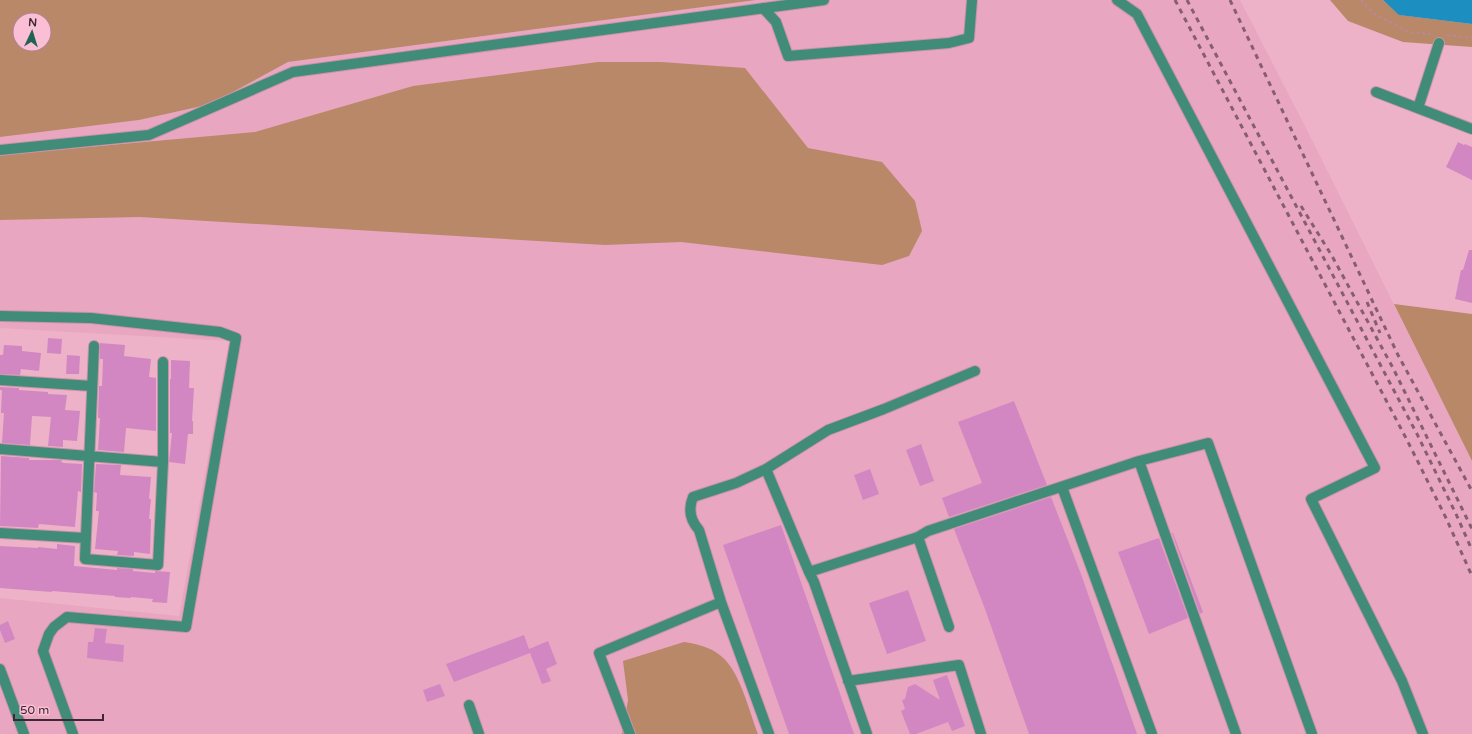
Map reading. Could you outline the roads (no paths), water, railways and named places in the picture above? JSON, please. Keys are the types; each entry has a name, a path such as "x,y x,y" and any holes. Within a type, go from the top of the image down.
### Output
{"street":[{"path":"0,150 149,134 293,72 824,0"},
{"path":"763,8 776,22 788,56 949,43 970,38 972,0"},
{"path":"1117,0 1137,14 1375,468 1311,499 1402,681 1423,734"},
{"path":"1418,108 1440,38"},
{"path":"1376,92 1472,129"},
{"path":"0,316 91,318 220,332 236,338 186,627 67,617 54,627 49,634 43,651 73,734"},
{"path":"94,346 84,559 158,565 163,462 163,362"},
{"path":"769,734 721,602 699,530 695,526 691,516 691,501 693,497 736,483 766,469 828,430 884,409 974,371"},
{"path":"0,380 92,386"},
{"path":"809,572 918,537 928,530 1139,461 1208,443 1312,734"},
{"path":"0,449 163,462"},
{"path":"1139,461 1236,734"},
{"path":"766,469 814,582 867,734"},
{"path":"1062,486 1152,734"},
{"path":"0,533 85,538"},
{"path":"918,537 948,627"},
{"path":"630,734 599,653 721,602"},
{"path":"848,681 959,664 980,734"},
{"path":"0,669 24,734"},
{"path":"469,705 479,734"}],"water":[{"path":"1383,0 1472,0 1472,24 1399,15"}],"railway":[{"path":"1175,0 1407,440 1446,518 1472,576"},
{"path":"1187,0 1417,434 1472,550"},
{"path":"1230,0 1398,355 1472,491"},
{"path":"1301,206 1332,256 1393,368 1472,529"},
{"path":"1367,302 1380,333"}]}
